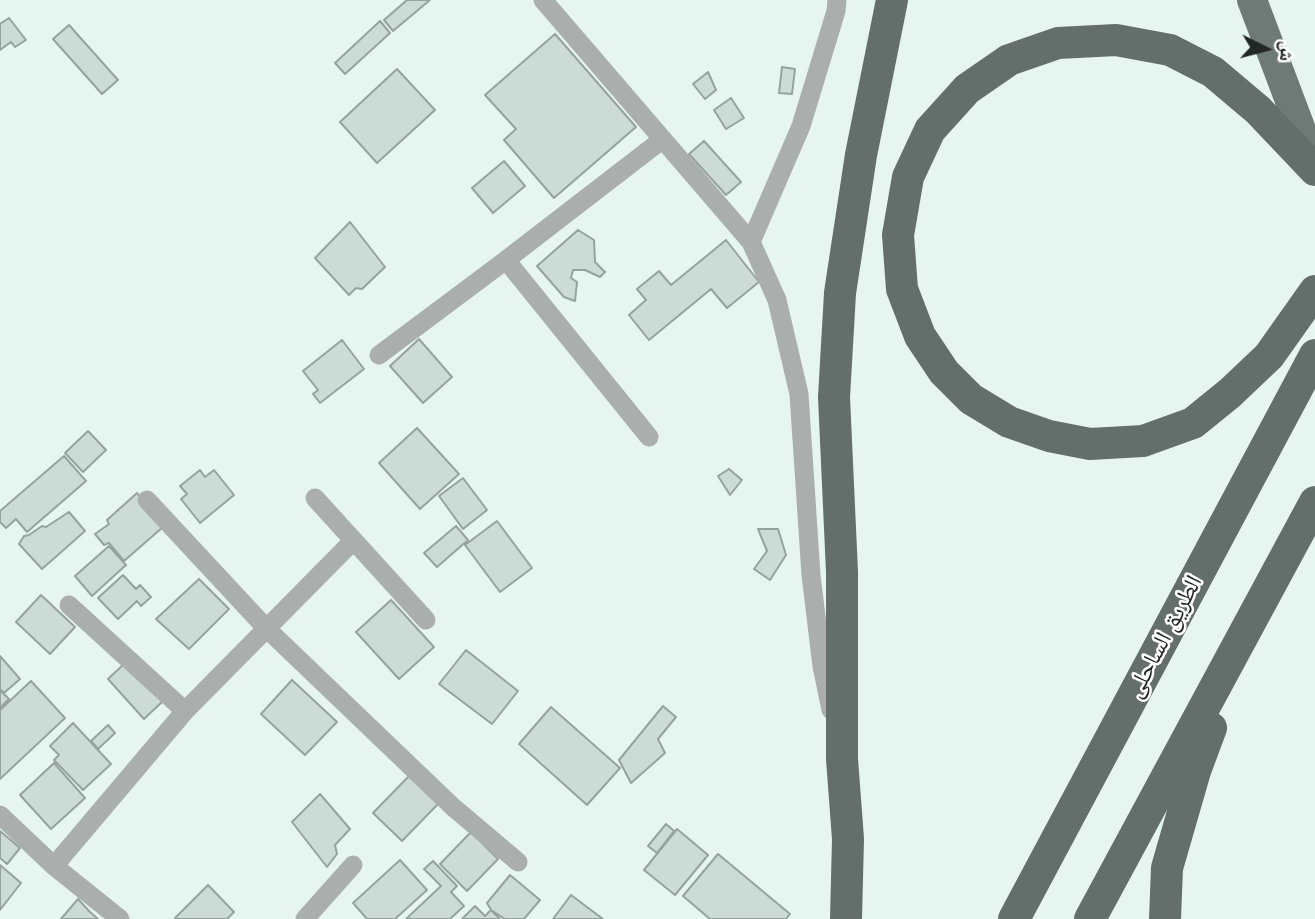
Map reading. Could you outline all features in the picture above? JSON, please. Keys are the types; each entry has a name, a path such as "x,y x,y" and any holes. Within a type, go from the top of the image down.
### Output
{"highway":[{"path":"846,919 848,839 842,759 842,572 834,397 840,293 861,155 892,0"},
{"path":"1315,169 1258,110 1213,72 1170,50 1116,40 1058,43 1009,60 988,74 967,89 930,130 908,177 898,235 902,289 920,336 944,372 971,399 1010,422 1049,436 1090,444 1143,441 1193,423 1269,356 1315,291"},
{"name":"الطريق الساحلى","path":"1014,919 1315,355"},
{"path":"1090,919 1315,502"},
{"path":"1165,919 1167,868 1191,783 1254,614"}],"main road":[{"path":"1252,0 1315,169"}],"street":[{"path":"543,0 751,242 777,300 799,394 811,575 822,666 842,759"},
{"path":"751,242 801,126 837,0"},
{"path":"379,355 663,139"},
{"path":"506,260 649,437"},
{"path":"315,498 426,620"},
{"path":"147,500 266,628 453,807 518,862"},
{"path":"54,866 185,711 354,541"},
{"path":"69,605 185,711"},
{"path":"0,815 54,866 120,919"},
{"path":"305,919 353,865"}],"building":[{"path":"407,0 430,0 393,31 384,20"},
{"path":"9,18 26,40 15,47 11,42 0,50 0,24"},
{"path":"380,21 390,33 345,74 335,63"},
{"path":"69,25 118,80 102,94 53,39"},
{"path":"555,34 636,127 554,198 504,140 516,129 485,95"},
{"path":"782,67 795,69 792,94 779,93"},
{"path":"397,69 435,110 377,163 340,122"},
{"path":"708,72 716,90 705,99 693,84"},
{"path":"731,98 744,118 726,129 714,110"},
{"path":"704,141 741,182 726,195 689,154"},
{"path":"504,161 525,186 493,213 472,188"},
{"path":"350,222 385,267 362,289 356,288 349,295 315,258"},
{"path":"578,230 594,240 595,262 605,272 600,277 585,270 573,270 571,278 577,282 575,301 564,297 537,266"},
{"path":"726,240 759,282 727,308 711,289 649,340 629,315 646,300 637,289 659,271 671,285"},
{"path":"419,339 452,377 423,403 390,366"},
{"path":"342,340 364,369 320,403 313,394 318,390 303,371"},
{"path":"417,428 459,474 420,509 379,463"},
{"path":"88,431 106,450 83,472 65,453"},
{"path":"64,456 86,481 27,532 16,519 6,528 0,522 0,511"},
{"path":"729,469 742,480 730,495 718,476"},
{"path":"200,470 205,477 214,470 234,495 200,523 181,499 187,494 180,486"},
{"path":"463,478 487,510 463,529 439,496"},
{"path":"137,493 163,527 124,561 109,543 104,545 95,534 109,524 107,520"},
{"path":"69,512 85,531 42,569 19,544 24,536 42,526 46,527"},
{"path":"497,521 532,568 500,592 465,545"},
{"path":"456,526 468,540 437,567 424,553"},
{"path":"758,529 778,529 786,555 770,580 754,569 767,551"},
{"path":"109,546 126,565 92,596 75,576"},
{"path":"123,575 136,589 140,585 151,597 141,606 137,601 118,619 98,598"},
{"path":"199,579 229,609 189,649 156,619"},
{"path":"41,595 75,627 50,654 16,622"},
{"path":"391,600 434,647 399,679 356,632"},
{"path":"466,650 518,691 492,724 439,684"},
{"path":"0,656 20,679 4,693 0,689"},
{"path":"125,663 163,701 144,719 108,679"},
{"path":"292,680 337,722 305,755 261,714"},
{"path":"31,681 65,718 0,779 0,710"},
{"path":"0,690 9,699 0,708"},
{"path":"663,706 676,717 658,739 665,753 631,783 619,760"},
{"path":"551,707 620,768 587,805 519,744"},
{"path":"73,723 111,764 83,790 54,760 59,755 50,746"},
{"path":"108,725 115,733 98,749 91,741"},
{"path":"54,763 85,798 51,829 20,795"},
{"path":"409,776 438,804 402,841 373,813"},
{"path":"320,794 350,829 335,845 337,854 327,867 292,822"},
{"path":"666,824 674,831 657,853 648,846"},
{"path":"677,829 708,855 675,895 644,870"},
{"path":"0,831 20,848 7,864 0,858"},
{"path":"471,832 498,859 467,891 440,864"},
{"path":"718,854 790,914 786,919 710,919 683,896"},
{"path":"400,860 427,890 395,919 367,919 353,903"},
{"path":"433,861 457,886 451,892 464,906 450,919 406,919 441,886 424,869"},
{"path":"0,865 21,883 0,910"},
{"path":"510,875 540,900 524,919 505,919 491,910 487,903"},
{"path":"208,885 234,912 227,919 176,919 175,918"},
{"path":"571,895 603,919 553,919"},
{"path":"78,899 90,912 98,919 61,919"},
{"path":"475,906 485,916 491,910 500,919 462,919"}]}
